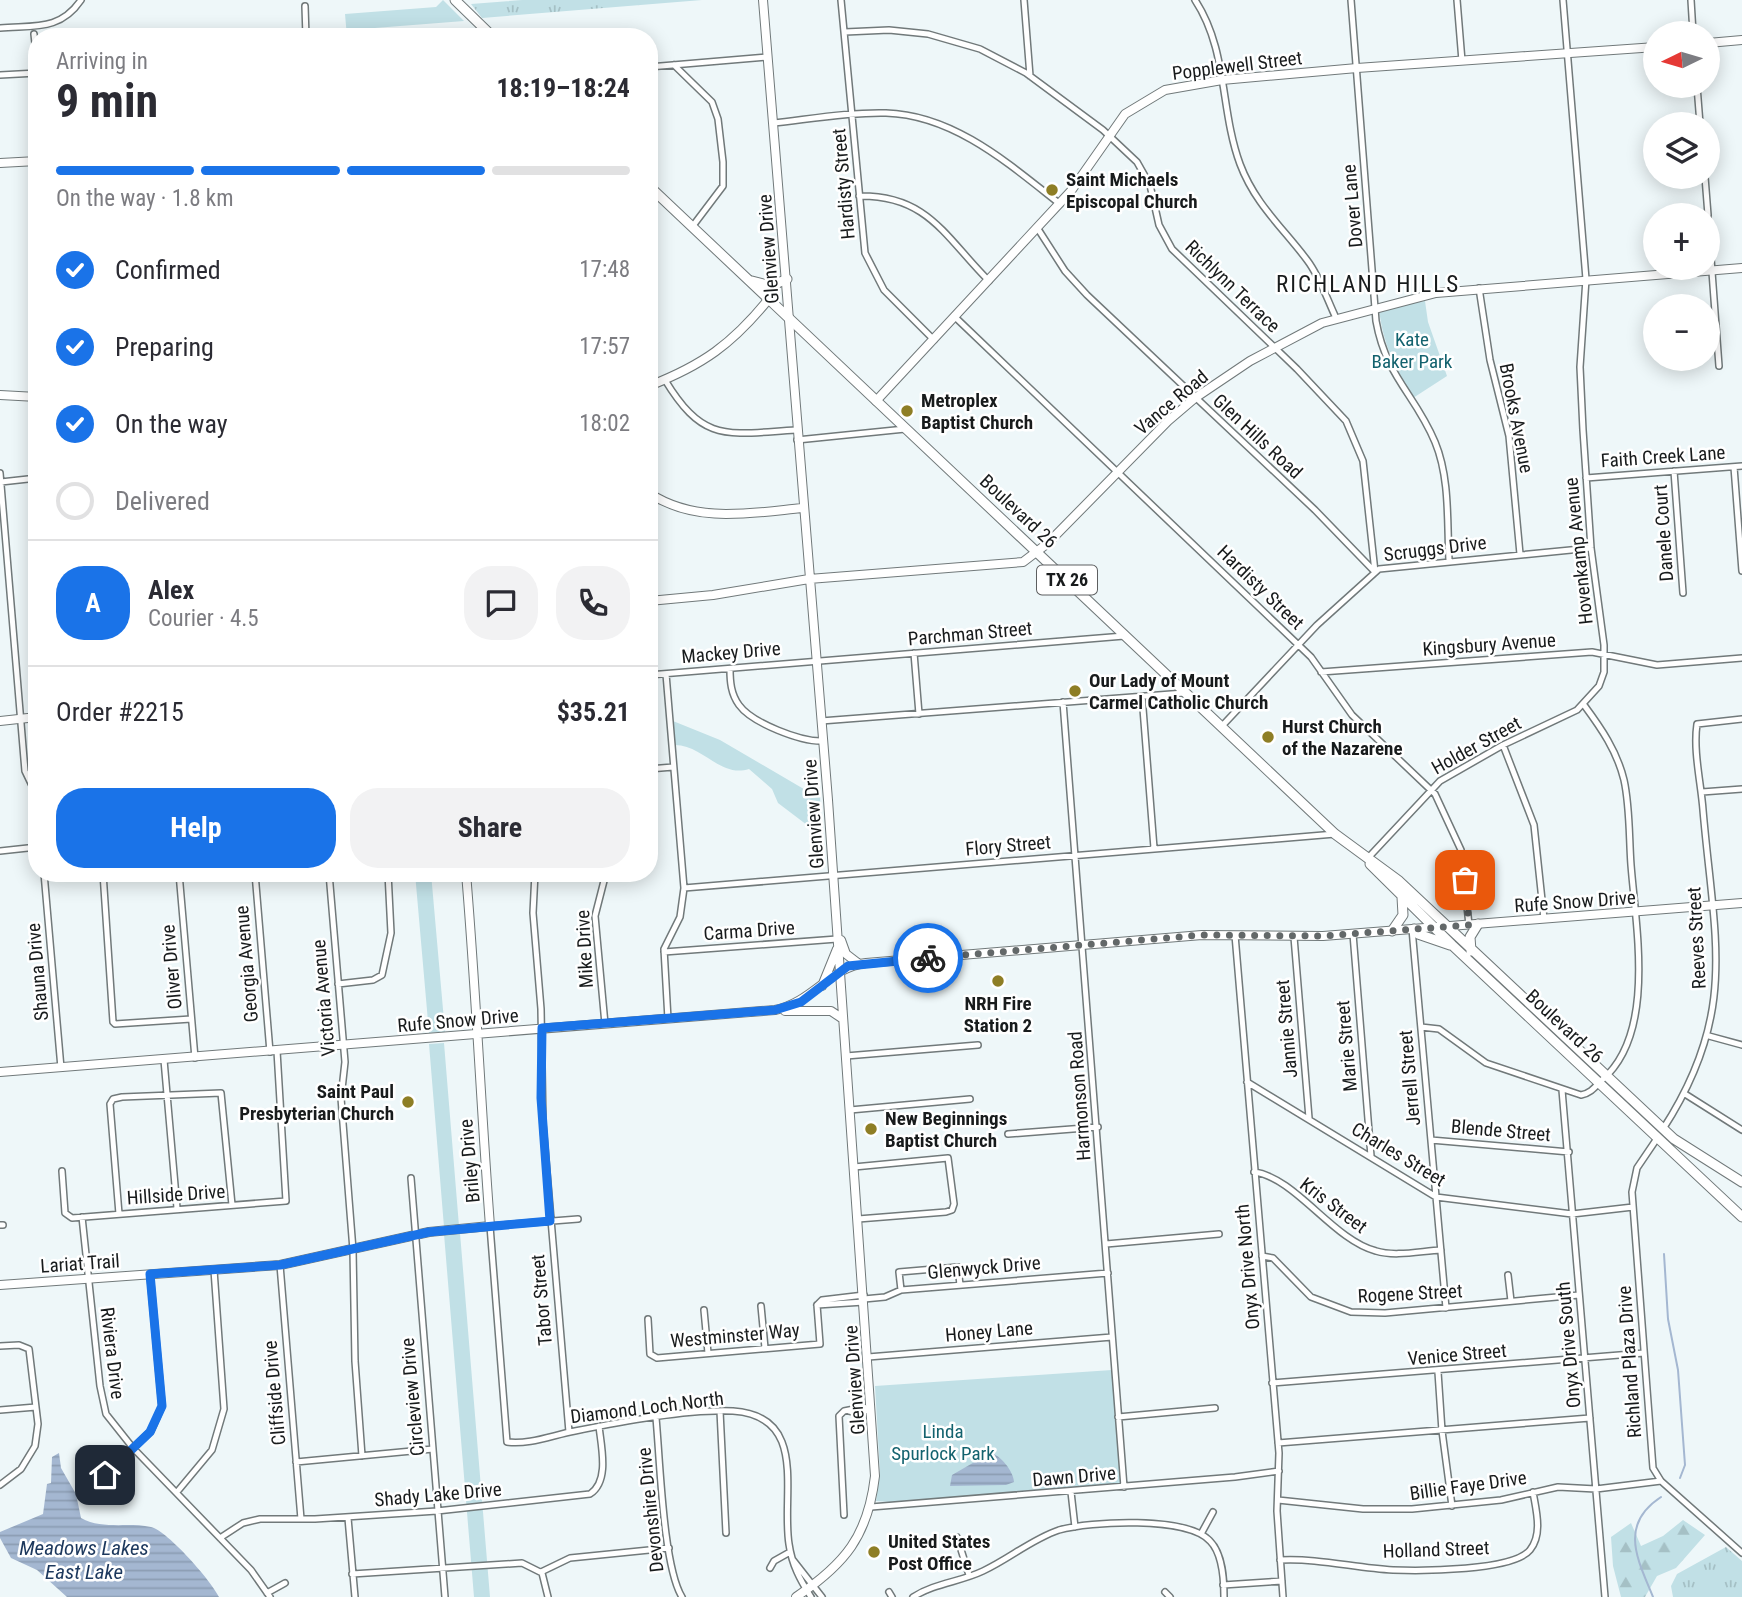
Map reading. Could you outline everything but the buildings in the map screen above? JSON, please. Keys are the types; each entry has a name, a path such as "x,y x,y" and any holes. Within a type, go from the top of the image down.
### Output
{"main road":[{"path":"455,0 484,28"},
{"name":"Glenview Drive","path":"763,0 823,741 875,1476 871,1507 861,1534 845,1556 810,1590 796,1597"},
{"path":"1720,42 1742,40"},
{"name":"Popplewell Street","path":"876,401 1038,229 1060,204 1125,114 1146,99 1184,85 1222,80 1643,48"},
{"path":"0,163 28,161"},
{"name":"Boulevard 26","path":"658,195 1335,834 1399,881 1524,1006"},
{"name":"Vance Road","path":"1720,269 1742,268"},
{"name":"Vance Road","path":"658,600 809,579 1028,561 1195,398 1274,348 1336,318 1436,293 1643,275"},
{"path":"751,281 771,286 787,279"},
{"path":"658,383 695,367 725,346 787,279"},
{"path":"0,395 28,397"},
{"path":"658,497 681,508 704,513 803,508"},
{"path":"0,720 28,718"},
{"name":"Boulevard 26","path":"1367,860 1452,946 1524,1006 1661,1133 1741,1215"},
{"name":"Briley Drive","path":"467,882 480,1034 478,1077 490,1226"},
{"path":"1392,931 1403,915 1402,897"},
{"name":"Rufe Snow Drive","path":"0,1072 775,1010 801,1002 839,971 859,964 1236,935 1294,937 1353,934 1742,903"},
{"path":"1471,951 1470,937 1474,924"},
{"path":"836,926 846,954 859,964"},
{"path":"1413,929 1418,934 1452,946"},
{"path":"822,986 837,943"},
{"path":"775,1010 831,1011 843,1019"},
{"name":"Boulevard 26","path":"1661,1133 1742,1182"},
{"name":"Lariat Trail","path":"0,1285 280,1265 415,1235 490,1226"}],"street":[{"path":"0,28 60,22 72,13 81,0"},
{"name":"Hardisty Street","path":"841,0 863,243 871,269 884,290 934,340"},
{"path":"1024,0 1030,76"},
{"path":"1195,0 1213,36 1230,134 1246,178 1259,203 1311,266 1336,318"},
{"name":"Dover Lane","path":"1352,0 1375,307 1385,359 1426,425 1439,454 1445,481 1449,560"},
{"path":"1457,0 1462,61"},
{"name":"Hovenkamp Avenue","path":"1563,0 1586,279 1580,367 1586,478 1591,548 1604,653 1602,678 1584,705"},
{"path":"1691,0 1692,21"},
{"path":"304,6 305,28"},
{"name":"Richlynn Terrace","path":"845,32 889,30 928,34 980,48 1030,76 1110,135 1137,162 1147,178 1159,225 1172,249 1334,406 1354,435 1367,484 1375,572"},
{"path":"658,66 768,57"},
{"path":"674,65 712,102 721,140 723,186 692,227"},
{"path":"0,75 28,73"},
{"path":"773,123 894,114 954,131 985,148 1060,204"},
{"path":"859,196 888,197 922,211 989,281"},
{"name":"Glen Hills Road","path":"1038,229 1057,260 1080,287 1375,572"},
{"name":"Brooks Avenue","path":"1479,288 1490,360 1509,436 1520,554"},
{"name":"Hardisty Street","path":"955,317 1298,645 1352,715 1431,790 1461,850 1474,924"},
{"path":"665,380 684,410 710,429 726,433 796,430"},
{"path":"797,440 905,429"},
{"name":"Faith Creek Lane","path":"1586,478 1742,466"},
{"path":"1734,467 1742,571"},
{"name":"Danele Court","path":"1674,471 1683,593"},
{"path":"0,473 20,719 25,771 28,777"},
{"path":"1,482 28,479"},
{"name":"Scruggs Drive","path":"1222,726 1298,645 1375,572 1400,565 1591,548"},
{"path":"0,574 8,573"},
{"name":"Parchman Street","path":"816,661 1126,636"},
{"path":"914,653 919,714"},
{"name":"Kingsbury Avenue","path":"1321,672 1604,653 1657,665 1742,658"},
{"name":"Mackey Drive","path":"658,674 816,661"},
{"path":"730,669 732,693 743,710 800,740 823,741"},
{"path":"666,674 684,888 680,917 664,952 668,1019"},
{"path":"821,721 1187,693"},
{"path":"1142,696 1154,848"},
{"name":"Harmonson Road","path":"1063,702 1124,1487"},
{"path":"1420,1027 1439,1029 1486,1063 1581,1095 1589,1093 1604,1079 1627,1046 1635,1015 1639,967 1624,781 1613,748 1584,705"},
{"name":"Holder Street","path":"1367,860 1440,781 1503,745 1584,705"},
{"name":"Reeves Street","path":"1661,1133 1685,1094 1709,1036 1718,965 1698,724 1742,719"},
{"path":"1503,745 1534,825 1544,919"},
{"path":"658,768 673,767"},
{"path":"1702,792 1742,789"},
{"name":"Flory Street","path":"684,888 1335,834"},
{"path":"0,851 28,848"},
{"name":"Shauna Drive","path":"45,882 61,1068"},
{"path":"104,882 113,1022 191,1019"},
{"name":"Oliver Drive","path":"180,882 195,1058"},
{"name":"Georgia Avenue","path":"256,882 288,1200"},
{"name":"Victoria Avenue","path":"330,882 344,1046 341,1098 353,1250 355,1361 362,1456"},
{"path":"338,984 373,980 383,973 391,933 388,882"},
{"name":"Tabor Street","path":"535,882 533,913 542,1028 541,1098 569,1432"},
{"name":"Mike Drive","path":"604,882 595,916 605,1024"},
{"name":"Jerrell Street","path":"1413,929 1446,1308"},
{"name":"Marie Street","path":"1353,934 1371,1156"},
{"name":"Onyx Drive North","path":"1236,935 1278,1443 1283,1597"},
{"name":"Jannie Street","path":"1294,937 1309,1118"},
{"name":"Carma Drive","path":"664,952 837,943"},
{"path":"1709,1036 1742,1045"},
{"path":"846,1056 978,1045"},
{"path":"164,1060 177,1208"},
{"name":"Charles Street","path":"1246,1081 1436,1197 1572,1214 1633,1207"},
{"name":"Onyx Drive South","path":"1562,1090 1605,1597"},
{"path":"119,1214 110,1104 113,1099 167,1094 221,1093 232,1205"},
{"path":"1685,1094 1741,1129"},
{"path":"850,1110 970,1099"},
{"path":"1008,1134 1098,1127"},
{"name":"Richland Plaza Drive","path":"1661,1133 1634,1175 1633,1207 1653,1468 1661,1481"},
{"name":"Blende Street","path":"1431,1140 1569,1152"},
{"path":"854,1167 948,1158 952,1210 858,1219"},
{"name":"Hillside Drive","path":"62,1171 67,1217 288,1200"},
{"name":"Kris Street","path":"1254,1172 1268,1177 1311,1205 1350,1241 1364,1247 1383,1253 1441,1250"},
{"name":"Circleview Drive","path":"411,1178 445,1597"},
{"name":"Riviera Drive","path":"82,1217 104,1407 113,1425 133,1448 251,1570 268,1595"},
{"name":"Lariat Trail","path":"490,1226 578,1219"},
{"name":"Briley Drive","path":"490,1226 507,1442 510,1443"},
{"path":"1106,1244 1219,1234"},
{"name":"Rogene Street","path":"1262,1256 1273,1258 1311,1297 1340,1309 1370,1313 1579,1295"},
{"name":"Cliffside Drive","path":"280,1265 301,1519"},
{"path":"901,1290 898,1272 958,1267 960,1285"},
{"path":"177,1492 212,1450 221,1423 225,1394 214,1270"},
{"name":"Glenwyck Drive","path":"820,1344 817,1305 885,1297 901,1290 1108,1273"},
{"path":"105,1475 150,1432 163,1399 150,1274"},
{"path":"1508,1275 1511,1301"},
{"path":"761,1306 765,1348"},
{"path":"704,1310 708,1353"},
{"name":"Westminster Way","path":"648,1319 653,1358 820,1344"},
{"name":"Honey Lane","path":"868,1357 1112,1337"},
{"path":"0,1346 19,1345 29,1349 37,1436 30,1457 0,1485"},
{"name":"Venice Street","path":"1272,1383 1438,1372 1644,1353"},
{"path":"1438,1372 1441,1431 1452,1506"},
{"path":"0,1410 36,1407"},
{"path":"1118,1417 1215,1408"},
{"path":"844,1515 839,1421 841,1413 869,1410"},
{"path":"720,1412 726,1533"},
{"name":"Diamond Loch North","path":"510,1443 656,1418 720,1412 746,1413 761,1418 777,1431 787,1460 787,1533 794,1569 810,1590 822,1597"},
{"name":"Devonshire Drive","path":"656,1418 673,1576 682,1597"},
{"path":"1278,1443 1590,1418"},
{"name":"Shady Lake Drive","path":"220,1538 249,1521 348,1518 437,1511 592,1493 601,1480 599,1426"},
{"path":"296,1462 433,1449"},
{"name":"Dawn Drive","path":"871,1507 1071,1492 1279,1471"},
{"path":"1661,1481 1742,1553"},
{"name":"Billie Faye Drive","path":"1278,1500 1363,1509 1452,1506 1558,1487 1596,1489 1661,1481"},
{"path":"1071,1492 1075,1527"},
{"name":"Holland Street","path":"1280,1559 1322,1560 1394,1570 1512,1562 1531,1549 1535,1539 1538,1525 1533,1492"},
{"path":"1201,1534 1213,1512"},
{"path":"348,1518 355,1597"},
{"path":"913,1597 928,1588 985,1570 1048,1534 1075,1527 1160,1524 1180,1526 1201,1534 1213,1543 1224,1597"},
{"path":"957,1537 969,1575"},
{"path":"541,1572 570,1558 669,1548"},
{"path":"770,1568 774,1561 790,1552"},
{"path":"352,1574 522,1563 541,1572 548,1597"},
{"path":"1223,1585 1282,1581"},
{"path":"268,1595 285,1583"}],"green space":[{"path":"443,0 464,21 346,28 345,14 436,7"},
{"path":"522,0 702,0 482,18 471,4"},
{"name":"Kate Baker Park","path":"1425,301 1428,322 1447,376 1413,398 1391,355 1383,333 1379,309"},
{"path":"673,721 720,740 814,795 820,795 821,827 807,825 778,803 772,789 749,769 729,769 685,746 675,745"},
{"path":"416,882 432,882 445,1032 429,1033"},
{"path":"444,1043 459,1226 444,1227 429,1044"},
{"path":"460,1233 490,1597 474,1597 444,1234"},
{"name":"Linda Spurlock Park","path":"1112,1370 1121,1485 916,1504 876,1501 880,1473 875,1386"},
{"path":"1683,1520 1705,1535 1676,1568 1657,1576 1645,1597 1621,1597 1613,1566 1611,1537 1631,1523 1641,1546 1663,1536"},
{"path":"1726,1547 1742,1561 1742,1597 1673,1597 1671,1586 1677,1574"}],"water":[{"name":"Meadows Lakes East Lake","path":"59,1453 61,1468 76,1494 81,1518 98,1524 151,1527 159,1531 189,1558 219,1597 67,1597 37,1570 11,1558 0,1538 0,1532 43,1514 47,1484 51,1483 52,1457"},
{"path":"990,1453 1006,1464 1014,1482 1006,1485 950,1486 952,1475"}],"waterway":[{"path":"1664,1254 1668,1319 1678,1370 1685,1465 1680,1478"},
{"path":"1653,1597 1638,1556 1636,1531 1648,1508 1661,1497"}],"way so far":[{"path":"928,958 1202,935 1323,936 1469,925 1465,880"}],"place":[{"name":"Saint Michaels Episcopal Church","path":"1052,190"},
{"name":"Metroplex Baptist Church","path":"907,411"},
{"name":"Our Lady of Mount Carmel Catholic Church","path":"1075,691"},
{"name":"Hurst Church of the Nazarene","path":"1268,737"},
{"name":"NRH Fire Station 2","path":"998,981"},
{"name":"Saint Paul Presbyterian Church","path":"408,1102"},
{"name":"New Beginnings Baptist Church","path":"871,1129"},
{"name":"United States Post Office","path":"874,1552"}],"district":[{"name":"RICHLAND HILLS","path":"1368,284"}],"route":[{"path":"105,1475 150,1432 162,1406 150,1274 280,1265 429,1232 550,1221 541,1098 542,1028 775,1010 801,1002 848,966 928,958"}]}
